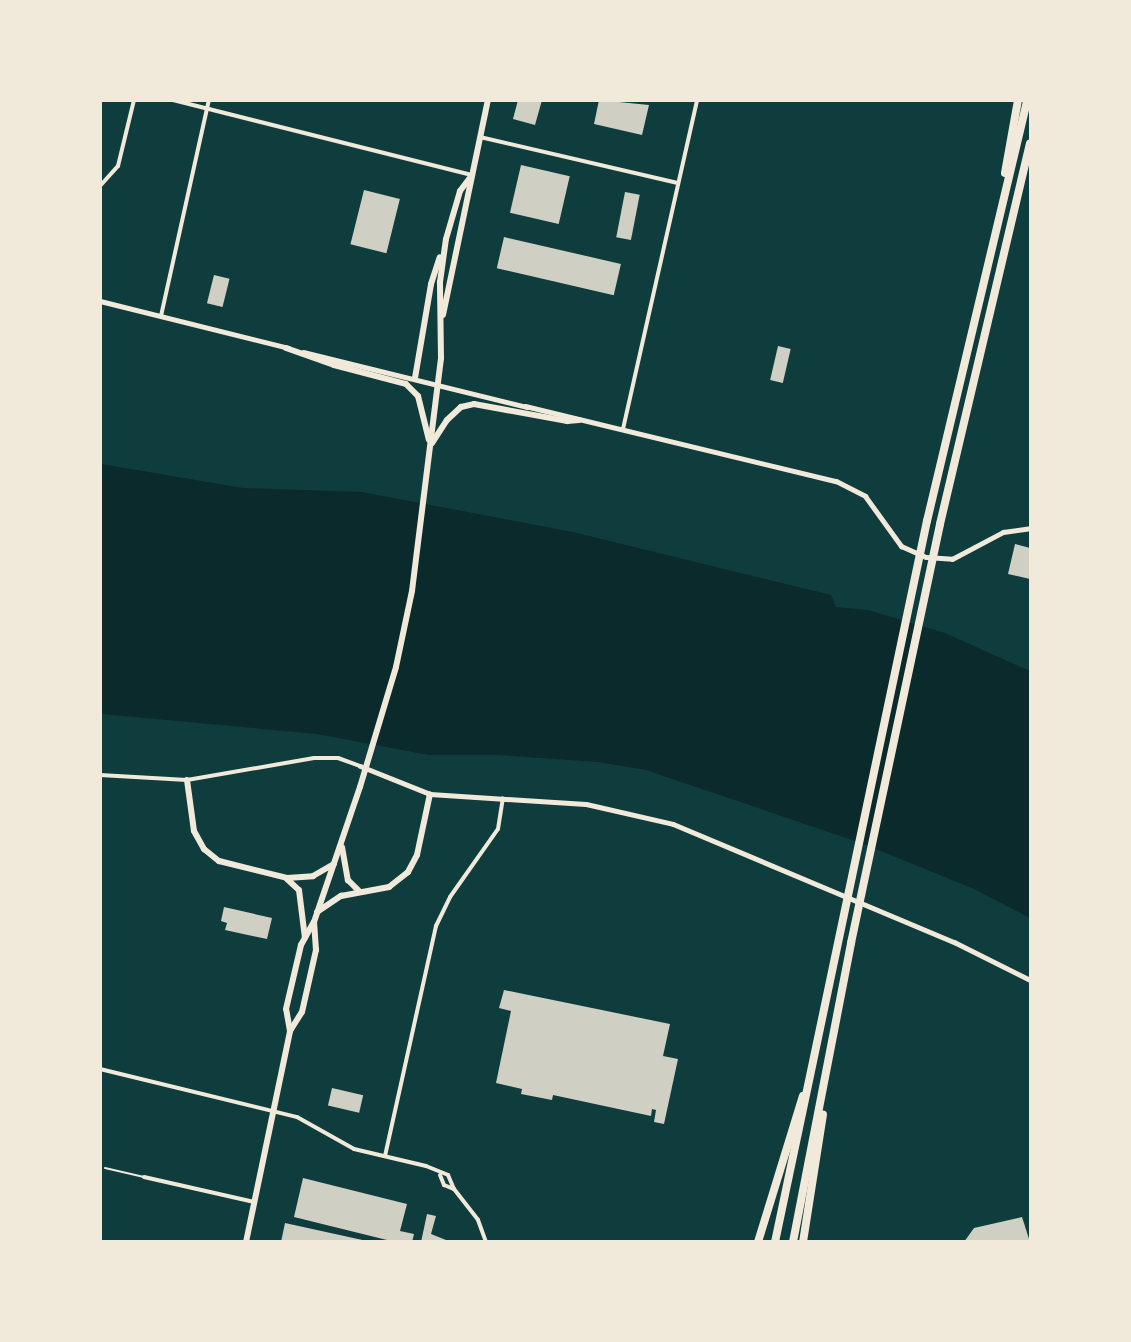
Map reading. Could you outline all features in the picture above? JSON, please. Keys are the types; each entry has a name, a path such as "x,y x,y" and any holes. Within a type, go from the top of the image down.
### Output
{"highway":[{"path":"999,217 1018,100"},
{"path":"775,1242 841,939 927,520 1027,100"},
{"path":"793,1242 851,943 940,524 1030,144"},
{"path":"803,1242 839,1003"},
{"path":"758,1242 814,1063"}],"main road":[{"path":"440,328 488,100"},
{"path":"415,378 431,284 460,191 472,175"},
{"path":"290,1031 286,1009 305,939 314,922 335,864 360,787 403,633 419,552 441,358 440,282 446,239"},
{"path":"286,348 334,365 406,384 418,396 430,447"},
{"path":"430,447 447,420 461,407 474,404 567,421 583,420"},
{"path":"187,780 191,819 204,849 227,865 287,878 313,876 335,864"},
{"path":"317,913 332,900 359,891 389,887 408,872 417,855 430,794"},
{"path":"341,844 348,880 359,891"},
{"path":"287,878 299,890 305,939"},
{"path":"246,1242 290,1031 302,1011 316,950 314,922"}],"street":[{"path":"100,186 118,166 134,100"},
{"path":"173,100 472,175"},
{"path":"161,316 209,100"},
{"path":"623,429 697,100"},
{"path":"480,137 678,183"},
{"path":"100,301 836,480 865,496 901,546 926,556 952,559 1003,532 1030,528"},
{"path":"100,775 187,780 314,758 338,759 430,794 607,808 673,824 954,942 1030,980"},
{"path":"385,1156 436,926 450,897 498,829 503,798"},
{"path":"100,1069 297,1117 354,1149 426,1166 448,1176 454,1189 478,1220 486,1242"},
{"path":"441,1174 444,1185 454,1189"},
{"path":"144,1177 254,1202"}],"lane":[{"path":"105,1168 144,1177"}],"water":[{"path":"101,464 243,488 362,492 573,532 831,595 836,607 868,610 945,633 1030,671 1030,918 974,889 864,844 646,770 598,762 499,755 429,755 317,734 101,714"}],"building":[{"path":"518,100 542,100 535,125 513,119"},
{"path":"599,100 649,105 642,135 594,124"},
{"path":"521,165 570,176 559,224 510,213"},
{"path":"364,190 400,199 386,253 350,244"},
{"path":"625,192 640,195 631,240 616,237"},
{"path":"504,237 621,264 614,295 497,268"},
{"path":"214,275 230,279 223,307 207,303"},
{"path":"778,346 791,349 783,383 770,380"},
{"path":"1015,544 1030,548 1030,579 1008,574"},
{"path":"224,907 272,918 267,939 225,930 227,923 221,921"},
{"path":"504,990 670,1024 663,1056 678,1059 664,1124 654,1122 656,1110 652,1109 651,1116 553,1095 552,1100 521,1094 522,1089 496,1083 511,1011 499,1008"},
{"path":"332,1088 363,1095 359,1113 328,1106"},
{"path":"303,1178 407,1204 400,1231 414,1234 412,1242 395,1242 294,1217"},
{"path":"427,1214 436,1216 431,1234 451,1242 421,1242"},
{"path":"1022,1217 1030,1242 964,1242 974,1228"},
{"path":"285,1223 367,1241 367,1242 281,1242"}]}
